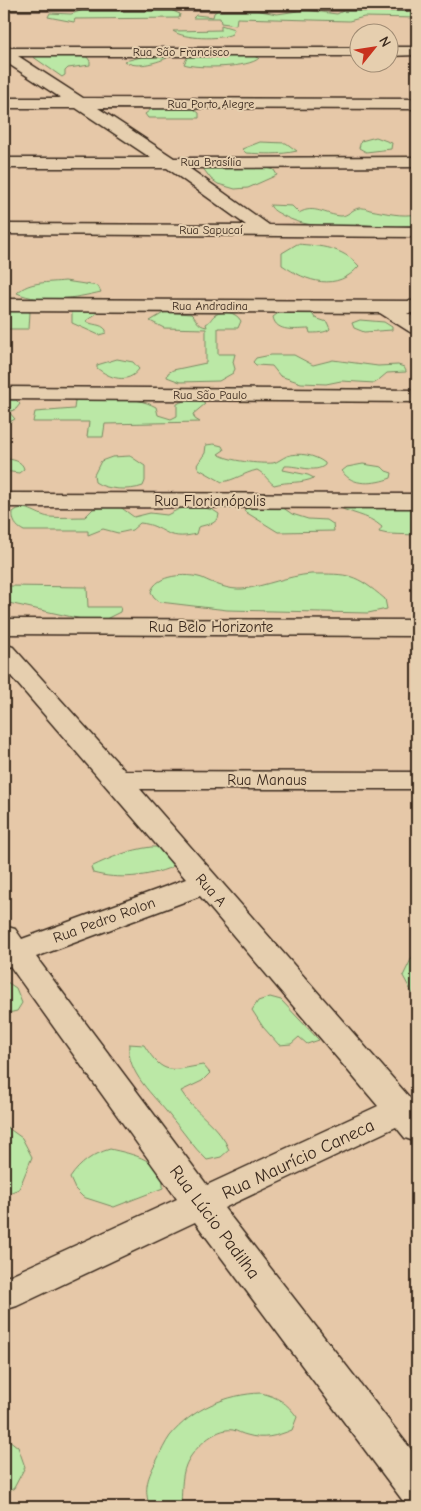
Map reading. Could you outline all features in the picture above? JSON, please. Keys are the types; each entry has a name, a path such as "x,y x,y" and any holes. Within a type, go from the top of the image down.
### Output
{"street":[{"path":"4,6 417,6"},
{"name":"Rua São Francisco","path":"4,53 348,52"},
{"path":"398,52 417,52"},
{"path":"4,53 171,163 264,230"},
{"name":"Rua Porto Alegre","path":"4,103 417,104"},
{"name":"Rua Brasília","path":"4,163 417,162"},
{"name":"Rua Sapucaí","path":"4,229 417,232"},
{"name":"Rua Andradina","path":"4,305 417,307"},
{"path":"385,307 417,328"},
{"name":"Rua São Paulo","path":"4,393 417,396"},
{"name":"Rua Florianópolis","path":"4,500 417,501"},
{"name":"Rua Belo Horizonte","path":"4,626 417,628"},
{"name":"Rua A","path":"4,652 117,780 409,1119"},
{"name":"Rua Manaus","path":"117,780 417,780"},
{"name":"Rua Pedro Rolon","path":"8,948 205,883"},
{"name":"Rua Lúcio Padilha","path":"8,948 417,1488"},
{"name":"Rua Maurício Caneca","path":"4,1295 201,1204 409,1119"}],"green space":[{"path":"227,8 249,9 277,14 305,10 337,14 343,11 338,8 394,9 417,14 417,18 364,17 349,21 237,18 236,25 221,23 220,18 193,18 196,15 213,17 214,13 218,10"},
{"path":"87,9 168,9 180,14 179,18 75,19 74,22 48,17 50,13 71,14"},
{"path":"221,25 234,29 232,34 202,38 185,36 173,31 221,30"},
{"path":"41,53 87,57 90,65 68,68 62,77 29,54"},
{"path":"153,54 165,55 167,58 140,65 134,65 125,61"},
{"path":"250,55 259,58 245,64 223,67 200,67 184,64 188,56"},
{"path":"191,107 199,113 199,118 148,118 145,114 153,108"},
{"path":"376,137 392,143 391,149 366,152 359,148 361,141"},
{"path":"260,142 286,143 297,151 259,154 246,153 242,149"},
{"path":"202,167 264,167 274,170 277,175 248,188 235,189 218,184 211,179"},
{"path":"270,205 292,206 299,213 315,210 341,216 360,208 394,214 417,214 417,225 391,227 357,224 354,227 317,226 291,219 272,209"},
{"path":"297,244 338,251 359,266 350,274 332,282 312,280 282,265 282,253"},
{"path":"65,281 98,286 101,292 59,299 37,298 17,293 33,284"},
{"path":"4,306 30,312 29,329 4,329"},
{"path":"90,306 97,313 86,321 102,326 106,333 99,335 72,323 70,310"},
{"path":"281,311 311,312 315,318 327,322 330,329 323,332 310,333 309,329 282,328 278,326 273,317"},
{"path":"165,312 191,314 199,324 207,327 206,324 218,313 230,313 239,318 241,321 238,328 218,328 218,354 235,354 233,362 235,369 233,373 219,381 180,382 167,377 168,373 173,370 206,363 206,329 164,328 150,321"},
{"path":"360,320 384,322 392,327 392,330 364,332 354,328 352,323"},
{"path":"271,355 294,355 313,365 333,360 378,366 398,365 404,367 406,372 387,373 375,383 341,381 326,384 301,383 280,376 272,366 256,365 253,362 256,358"},
{"path":"117,359 133,362 139,369 129,377 118,378 107,375 97,368 97,365"},
{"path":"81,398 119,398 147,403 156,407 158,415 171,419 177,416 177,404 180,402 195,400 205,404 193,414 195,419 200,422 105,424 103,437 87,437 89,422 33,422 35,412 74,409 75,401"},
{"path":"4,400 16,400 20,404 16,409 9,412 15,419 4,425"},
{"path":"206,445 222,446 224,450 218,454 236,460 273,463 287,456 302,454 317,458 325,463 325,465 316,469 285,466 283,470 314,478 304,481 274,485 257,470 222,482 199,469 197,465 205,453"},
{"path":"130,456 145,466 143,486 132,489 118,489 105,487 95,482 94,475 101,461 112,457"},
{"path":"4,458 19,462 24,469 19,473 4,471"},
{"path":"363,464 382,467 392,473 391,478 378,482 364,483 352,480 342,471 347,467"},
{"path":"332,504 413,507 417,509 417,535 379,532 382,527 377,523"},
{"path":"119,506 134,517 150,513 167,515 179,509 197,506 213,510 219,514 218,519 213,523 198,527 196,534 186,536 171,535 148,524 140,523 132,530 118,533 103,529 88,535 88,531 24,531 19,528 13,518 13,512 22,508 49,517 85,517 93,509"},
{"path":"247,507 282,507 292,514 308,519 327,520 333,524 334,531 278,532 244,511"},
{"path":"311,574 343,575 358,580 385,599 387,609 368,613 227,610 160,602 151,592 154,586 165,578 181,575 196,576 227,588 243,589"},
{"path":"8,586 87,587 88,607 121,607 120,612 106,619 86,620 4,602"},
{"path":"151,847 164,847 176,860 172,867 153,873 123,877 93,873 91,867 99,863 128,852"},
{"path":"417,947 417,1002 403,976"},
{"path":"4,980 16,988 22,1003 17,1011 4,1014"},
{"path":"270,997 281,1000 319,1040 307,1044 299,1037 291,1044 279,1045 263,1027 252,1010 258,1001"},
{"path":"129,1044 144,1045 157,1062 169,1069 203,1065 210,1073 202,1081 181,1091 186,1099 220,1134 229,1150 221,1157 207,1160 202,1155 136,1074 129,1055"},
{"path":"4,1125 22,1138 32,1157 19,1189 4,1195"},
{"path":"110,1149 137,1156 153,1165 159,1171 163,1188 114,1207 83,1197 75,1189 70,1178 87,1160"},
{"path":"261,1393 282,1401 293,1412 297,1417 292,1430 275,1436 264,1437 243,1434 233,1430 219,1432 205,1441 189,1459 182,1480 181,1507 150,1507 147,1494 149,1477 166,1442 179,1426 199,1411 223,1400 236,1396"},
{"path":"4,1436 18,1447 25,1467 14,1488 4,1495"}]}
